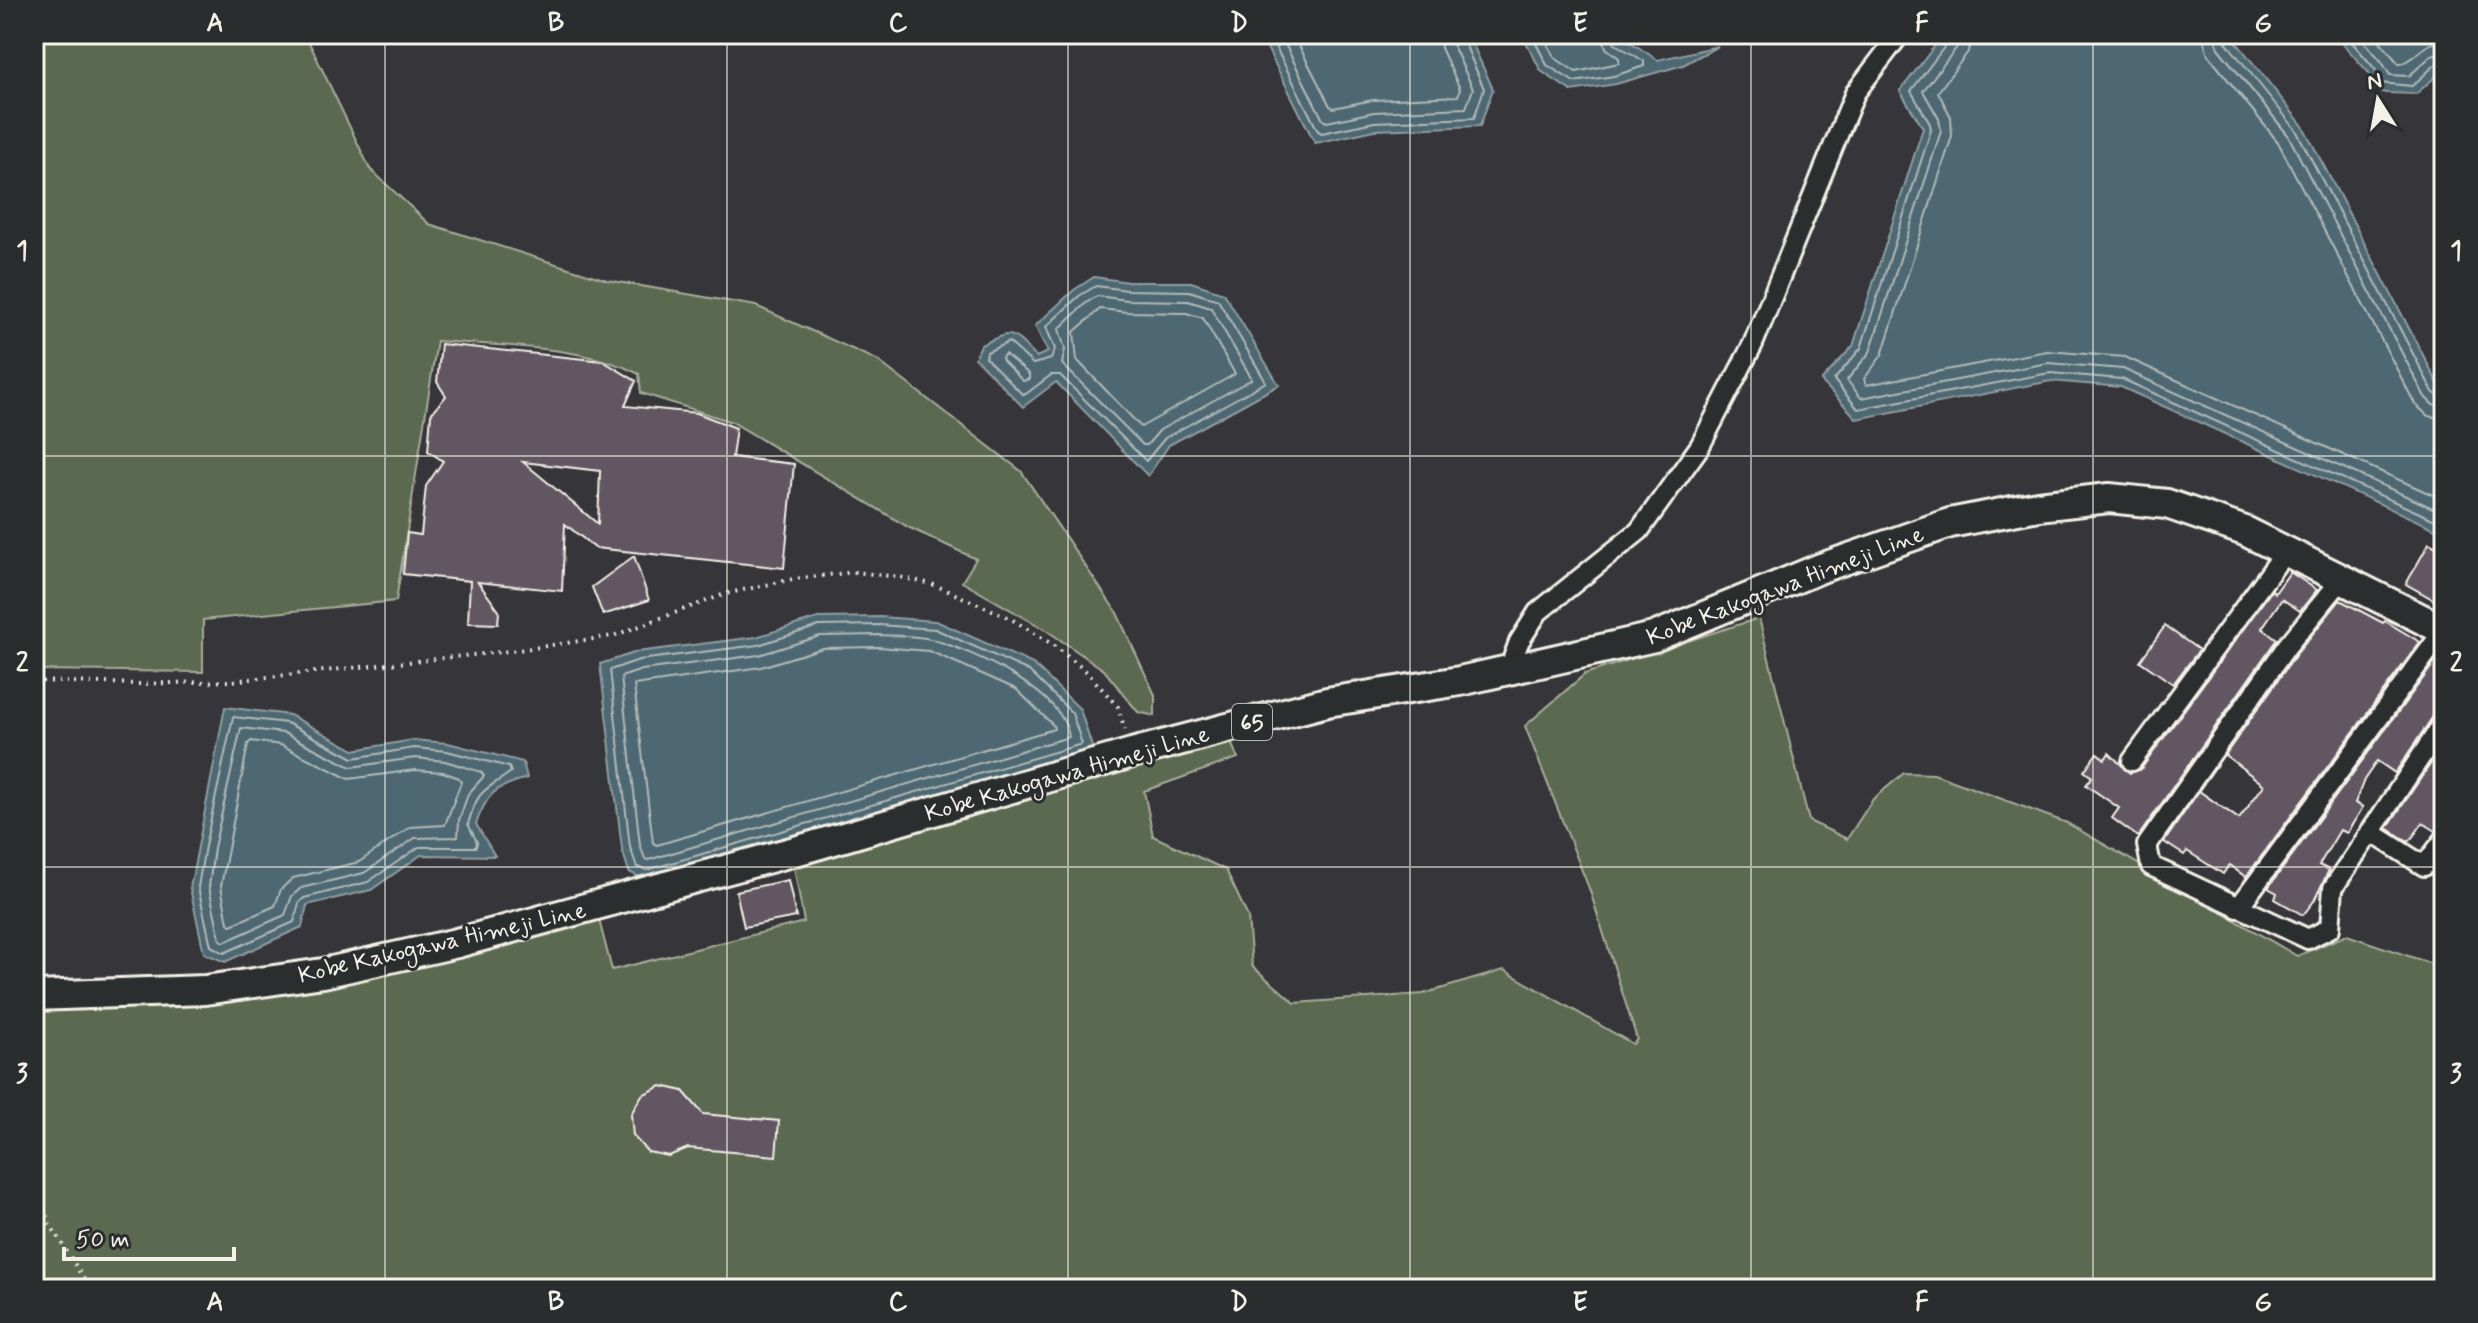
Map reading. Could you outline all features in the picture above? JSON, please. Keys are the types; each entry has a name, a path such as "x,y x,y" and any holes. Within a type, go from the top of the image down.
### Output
{"main road":[{"name":"Kobe Kakogawa Himeji Line","path":"34,996 205,990 323,973 457,943 806,848 1132,753 1327,702 1460,681 1654,637 1821,568 1950,523 2038,506 2109,498 2167,504 2245,531 2444,630"}],"street":[{"path":"1509,669 1519,642 1538,612 1639,531 1700,446 1753,344 1855,93 1900,34"},
{"path":"2132,761 2286,551"},
{"path":"2342,579 2287,646 2147,845 2151,866 2308,939 2330,928 2333,888 2444,722"},
{"path":"2238,908 2444,630"},
{"path":"2371,832 2424,866 2444,840"}],"path":[{"path":"34,681 138,684 231,681 506,652 613,636 725,594 793,579 855,572 932,584 1008,617 1052,644 1087,672 1118,707 1132,753"},
{"path":"34,1186 50,1224 90,1289"}],"green space":[{"path":"34,34 305,34 370,169 429,224 607,280 756,306 877,360 1021,471 1117,613 1155,695 1155,716 1138,712 1104,670 1046,630 962,582 976,559 908,527 732,422 641,393 639,374 592,357 540,348 437,341 396,601 203,620 203,672 34,670"},
{"path":"1759,618 1809,821 1847,839 1873,799 1904,773 1934,774 2067,823 2297,956 2347,935 2444,968 2444,1289 34,1289 34,1008 161,1007 357,979 599,920 612,970 804,922 794,867 994,805 1229,738 1238,758 1144,791 1153,836 1226,870 1248,917 1252,966 1295,1003 1423,994 1504,970 1633,1044 1637,1039 1590,891 1525,726 1585,674"}],"water":[{"path":"1260,34 1468,34 1493,89 1480,126 1375,130 1315,143"},
{"path":"1522,34 1618,34 1658,60 1718,46 1683,65 1616,84 1571,91 1541,71"},
{"path":"1944,34 2230,34 2303,126 2444,395 2444,533 2121,387 2051,381 1857,419 1821,381 1853,346 1923,128 1900,91"},
{"path":"2334,34 2444,34 2444,69 2416,94 2368,89 2369,73"},
{"path":"1094,277 1128,282 1191,282 1224,293 1279,385 1169,445 1148,476 1056,382 1023,407 975,358 981,345 1000,336 1012,335 1036,357 1048,352 1035,326 1074,290"},
{"path":"880,617 936,621 1033,664 1080,709 1093,750 644,879 629,872 622,849 600,664 637,652 756,637 818,618"},
{"path":"225,707 290,715 354,750 413,740 448,743 523,762 527,778 500,788 480,813 476,824 495,856 421,855 371,890 307,905 302,927 225,962 204,953 190,888"}],"building":[{"path":"441,344 603,361 636,381 625,406 697,413 736,428 732,457 794,464 784,568 595,548 565,524 562,591 478,582 499,611 498,624 468,623 470,581 403,574 407,533 421,535 426,486 443,461 428,451 431,414 446,396 437,382","holes":["523,462 600,471 598,524"]},
{"path":"2429,543 2444,551 2444,587 2436,601 2406,584"},
{"path":"634,556 649,600 603,615 592,587"},
{"path":"2290,572 2317,590 2300,611 2282,599 2262,628 2277,639 2138,837 2112,818 2119,808 2086,785 2092,777 2084,771 2097,753 2105,759 2109,753 2130,773 2141,769 2272,590 2275,593"},
{"path":"2340,600 2420,642 2246,877 2229,865 2223,874 2187,851 2184,855 2164,842 2199,791 2239,819 2264,785 2225,755 2297,653"},
{"path":"2165,626 2199,650 2173,684 2140,661"},
{"path":"2441,654 2444,656 2444,710 2434,715 2395,773 2377,761 2364,780 2355,803 2363,807 2347,833 2340,830 2319,865 2329,870 2314,901 2303,915 2275,899 2277,893 2268,888"},
{"path":"2444,744 2444,828 2436,831 2423,823 2409,842 2387,828"},
{"path":"788,880 796,917 744,927 736,891"},
{"path":"661,1086 683,1091 703,1114 779,1121 776,1156 688,1148 669,1156 648,1152 633,1136 631,1114 642,1095"}]}
